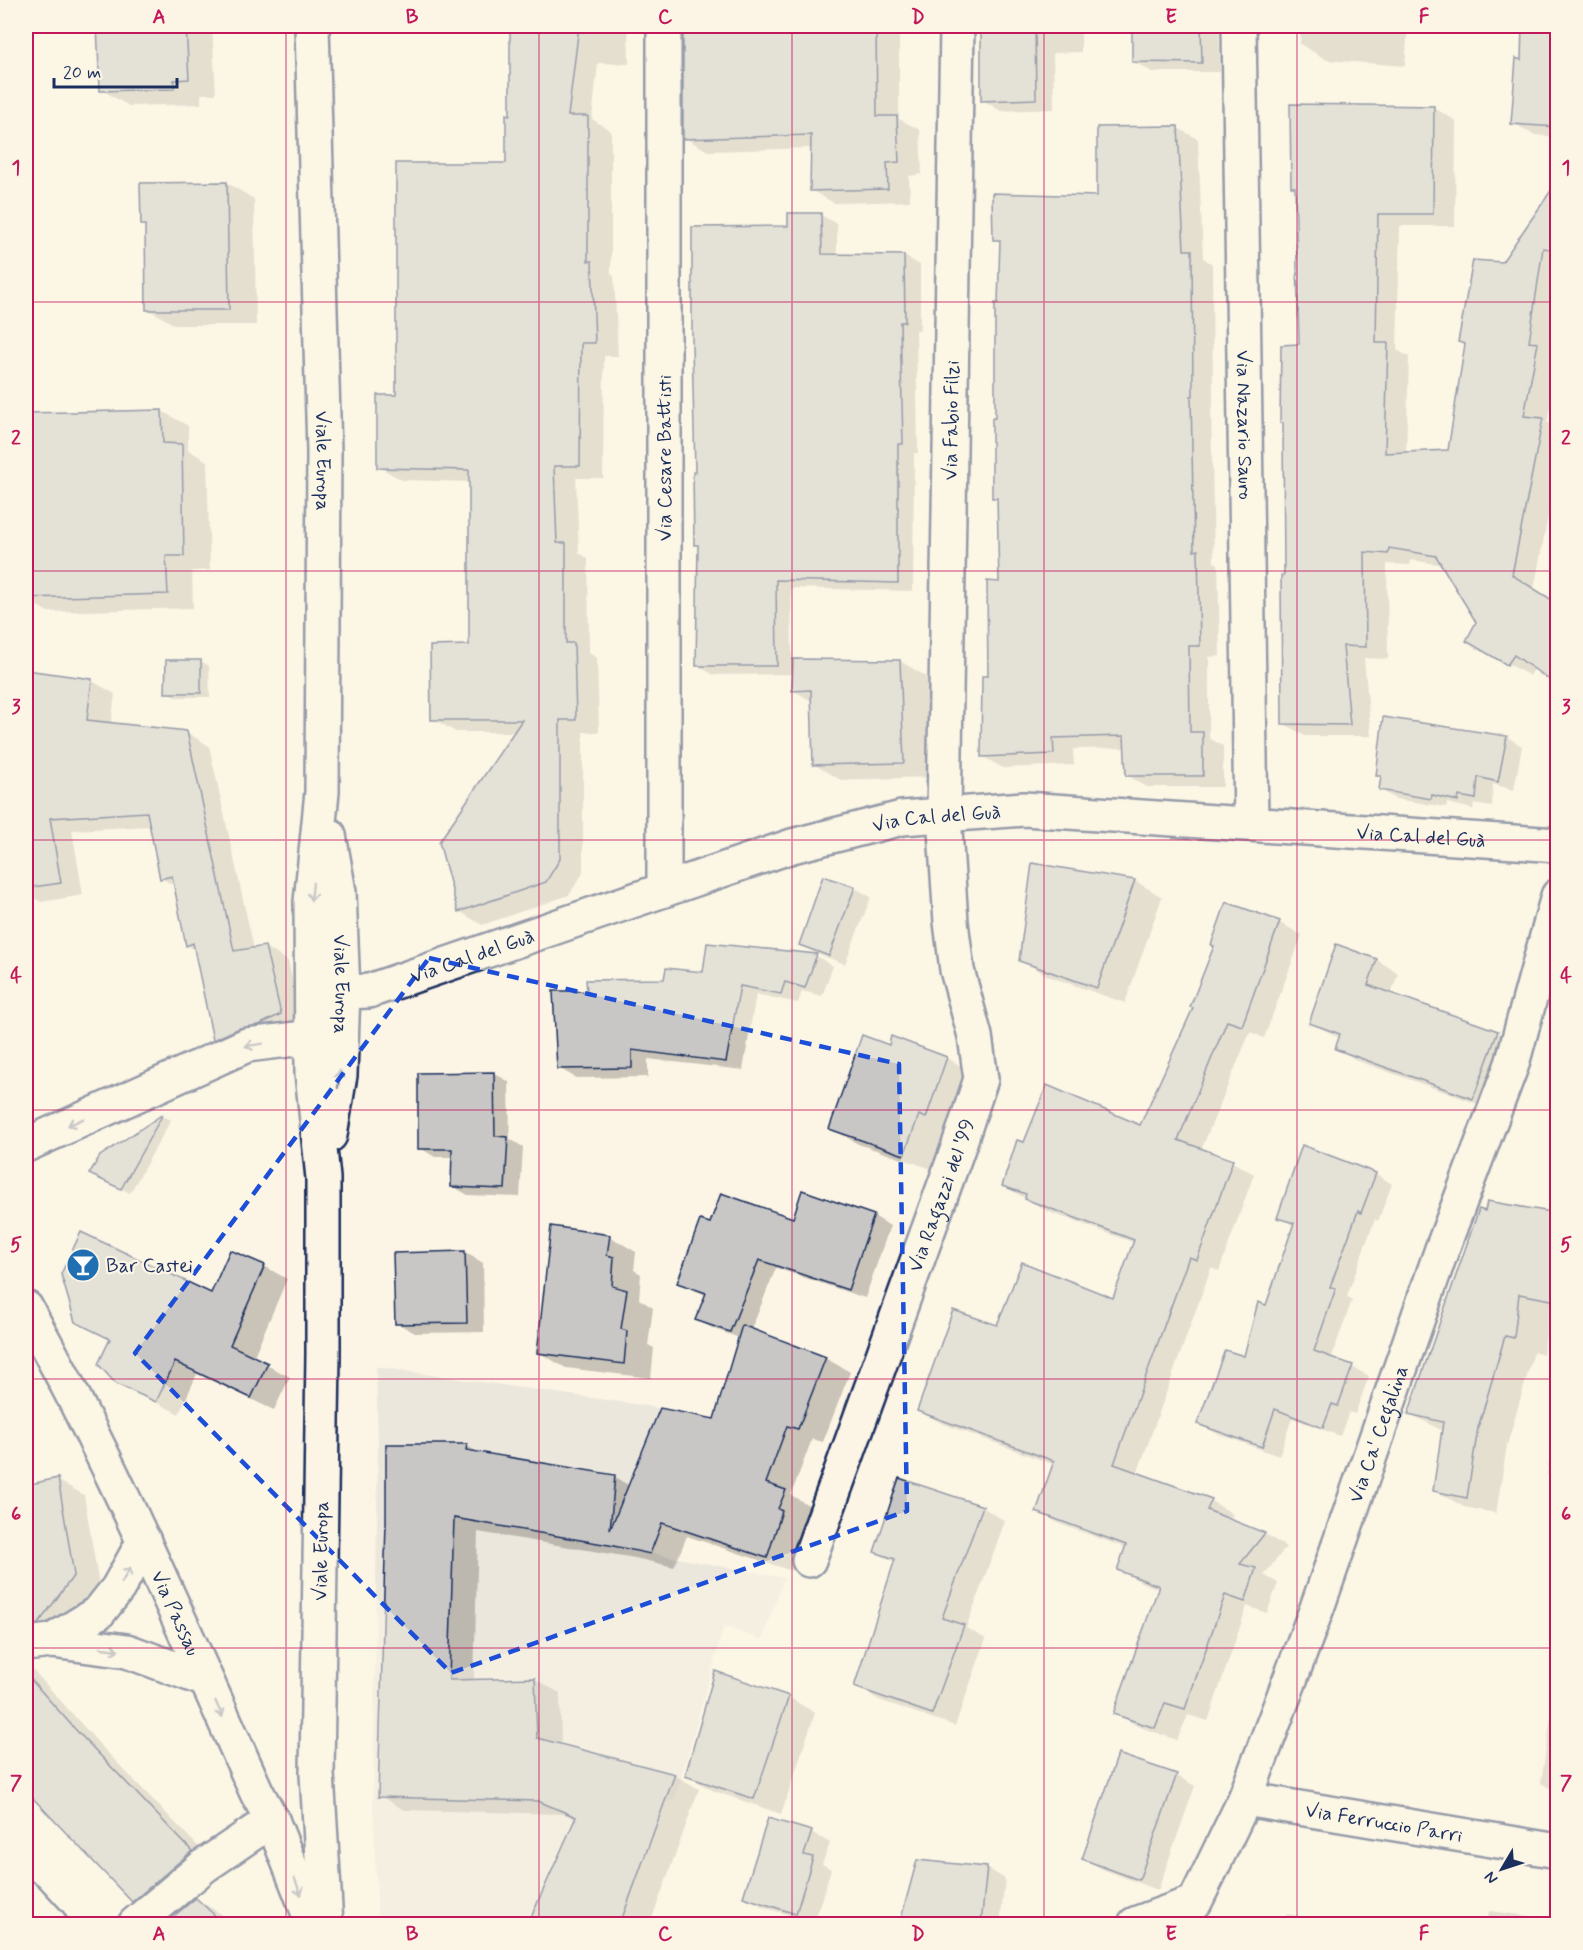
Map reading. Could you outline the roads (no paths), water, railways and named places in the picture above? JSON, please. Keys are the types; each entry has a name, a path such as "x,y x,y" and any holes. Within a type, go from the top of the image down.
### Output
{"street":[{"name":"Viale Europa","path":"312,26 324,452 322,792 311,902 312,1073 323,1178 316,1774 326,1924"},
{"name":"Viale Europa","path":"315,129 320,26"},
{"name":"Via Cesare Battisti","path":"664,26 664,890"},
{"name":"Via Fabio Filzi","path":"944,815 957,26"},
{"name":"Via Nazario Sauro","path":"1239,26 1251,823"},
{"name":"Viale Europa","path":"322,792 339,892 343,992 340,1075 323,1178"},
{"name":"Via Cal del Guà","path":"343,992 369,992 792,846 902,818 1024,809 1557,845"},
{"name":"Via Ragazzi del '99","path":"809,1560 981,1079 975,1036 957,970 951,922 944,815"},
{"name":"Via Ca' Cegalina","path":"1135,1924 1199,1913 1317,1608 1442,1249 1512,1064 1557,896"},
{"path":"26,1145 247,1045 312,1037"},
{"name":"Via Passau","path":"26,1308 67,1383 144,1541 257,1792 272,1820 313,1924"},
{"path":"39,1643 99,1612 118,1588 144,1541"},
{"path":"39,1643 127,1652 206,1680"},
{"name":"Via Ferruccio Parri","path":"1245,1798 1557,1851"},
{"path":"135,1924 204,1866 272,1820"},
{"path":"26,1898 50,1924"}],"place":[{"name":"Bar Castei","path":"83,1265"}]}
